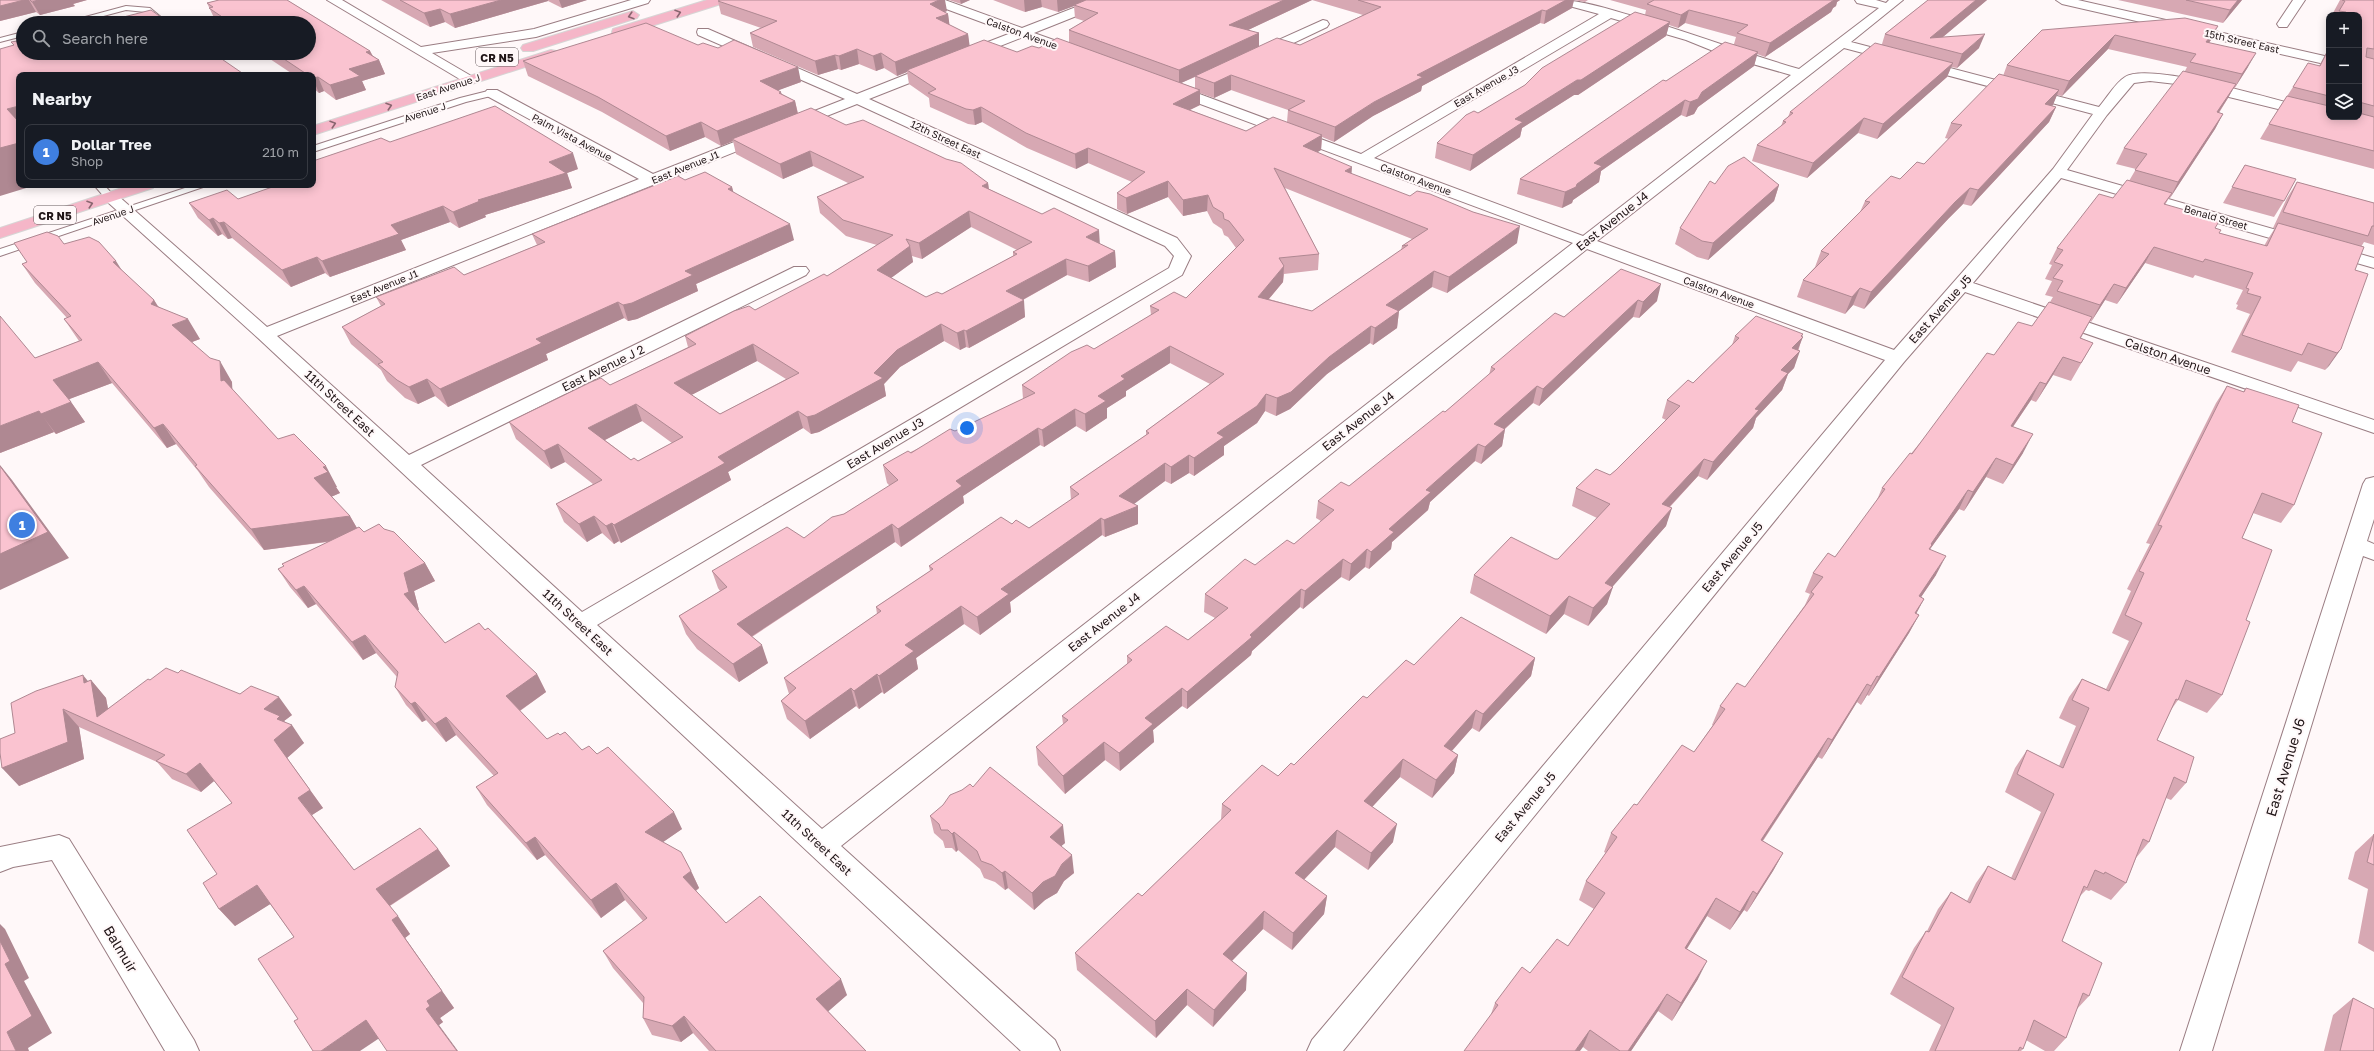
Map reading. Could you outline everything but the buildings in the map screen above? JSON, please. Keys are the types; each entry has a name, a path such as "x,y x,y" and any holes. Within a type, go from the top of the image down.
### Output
{"main road":[{"name":"CR N5","path":"504,55 682,0"},
{"name":"East Avenue J","path":"316,129 467,73 720,0"},
{"name":"East Avenue J","path":"438,76 452,71 467,73"},
{"name":"CR N5","path":"0,218 132,188"},
{"name":"CR N5","path":"0,233 107,193"}],"street":[{"path":"336,0 452,71"},
{"path":"419,51 536,33 644,0"},
{"name":"Calston Avenue","path":"934,0 1094,59"},
{"name":"East Avenue J1","path":"265,334 1105,0"},
{"path":"1562,0 1691,37 1753,61 1801,74"},
{"path":"1861,0 1893,3"},
{"name":"15th Street East","path":"2062,0 2326,60"},
{"path":"2283,24 2299,0"},
{"name":"East Avenue J4","path":"820,846 1585,242 1893,3"},
{"name":"East Avenue J3","path":"1362,159 1610,13"},
{"path":"1244,61 1323,24"},
{"name":"12th Street East","path":"704,32 857,99 1171,242 1183,256"},
{"path":"1841,43 2102,112"},
{"name":"East Avenue J5","path":"1323,1051 1897,358 1962,286 2058,172 2102,112 2130,80 2150,77 2176,80 2321,116"},
{"name":"Calston Avenue","path":"1159,84 1897,358"},
{"path":"1180,92 1195,85"},
{"name":"Palm Vista Avenue","path":"492,93 652,180"},
{"name":"Benald Street","path":"2058,172 2374,263"},
{"name":"11th Street East","path":"107,193 265,334 407,464 1044,1051"},
{"name":"East Avenue J3","path":"580,624 1176,271 1183,256"},
{"name":"East Avenue J 2","path":"407,464 800,271"},
{"name":"Calston Avenue","path":"1962,286 2374,427"},
{"name":"East Avenue J6","path":"2196,1051 2364,549 2374,484"},
{"name":"Balmuir","path":"0,860 9,856 59,847 183,1051"}],"lane":[{"path":"95,16 126,8 146,10 154,16"},
{"path":"0,40 16,36"},
{"name":"Avenue J","path":"316,148 450,104 492,93"},
{"name":"Avenue J","path":"0,253 107,193 168,188"}],"place":[{"name":"Dollar Tree","path":"22,525"}]}
